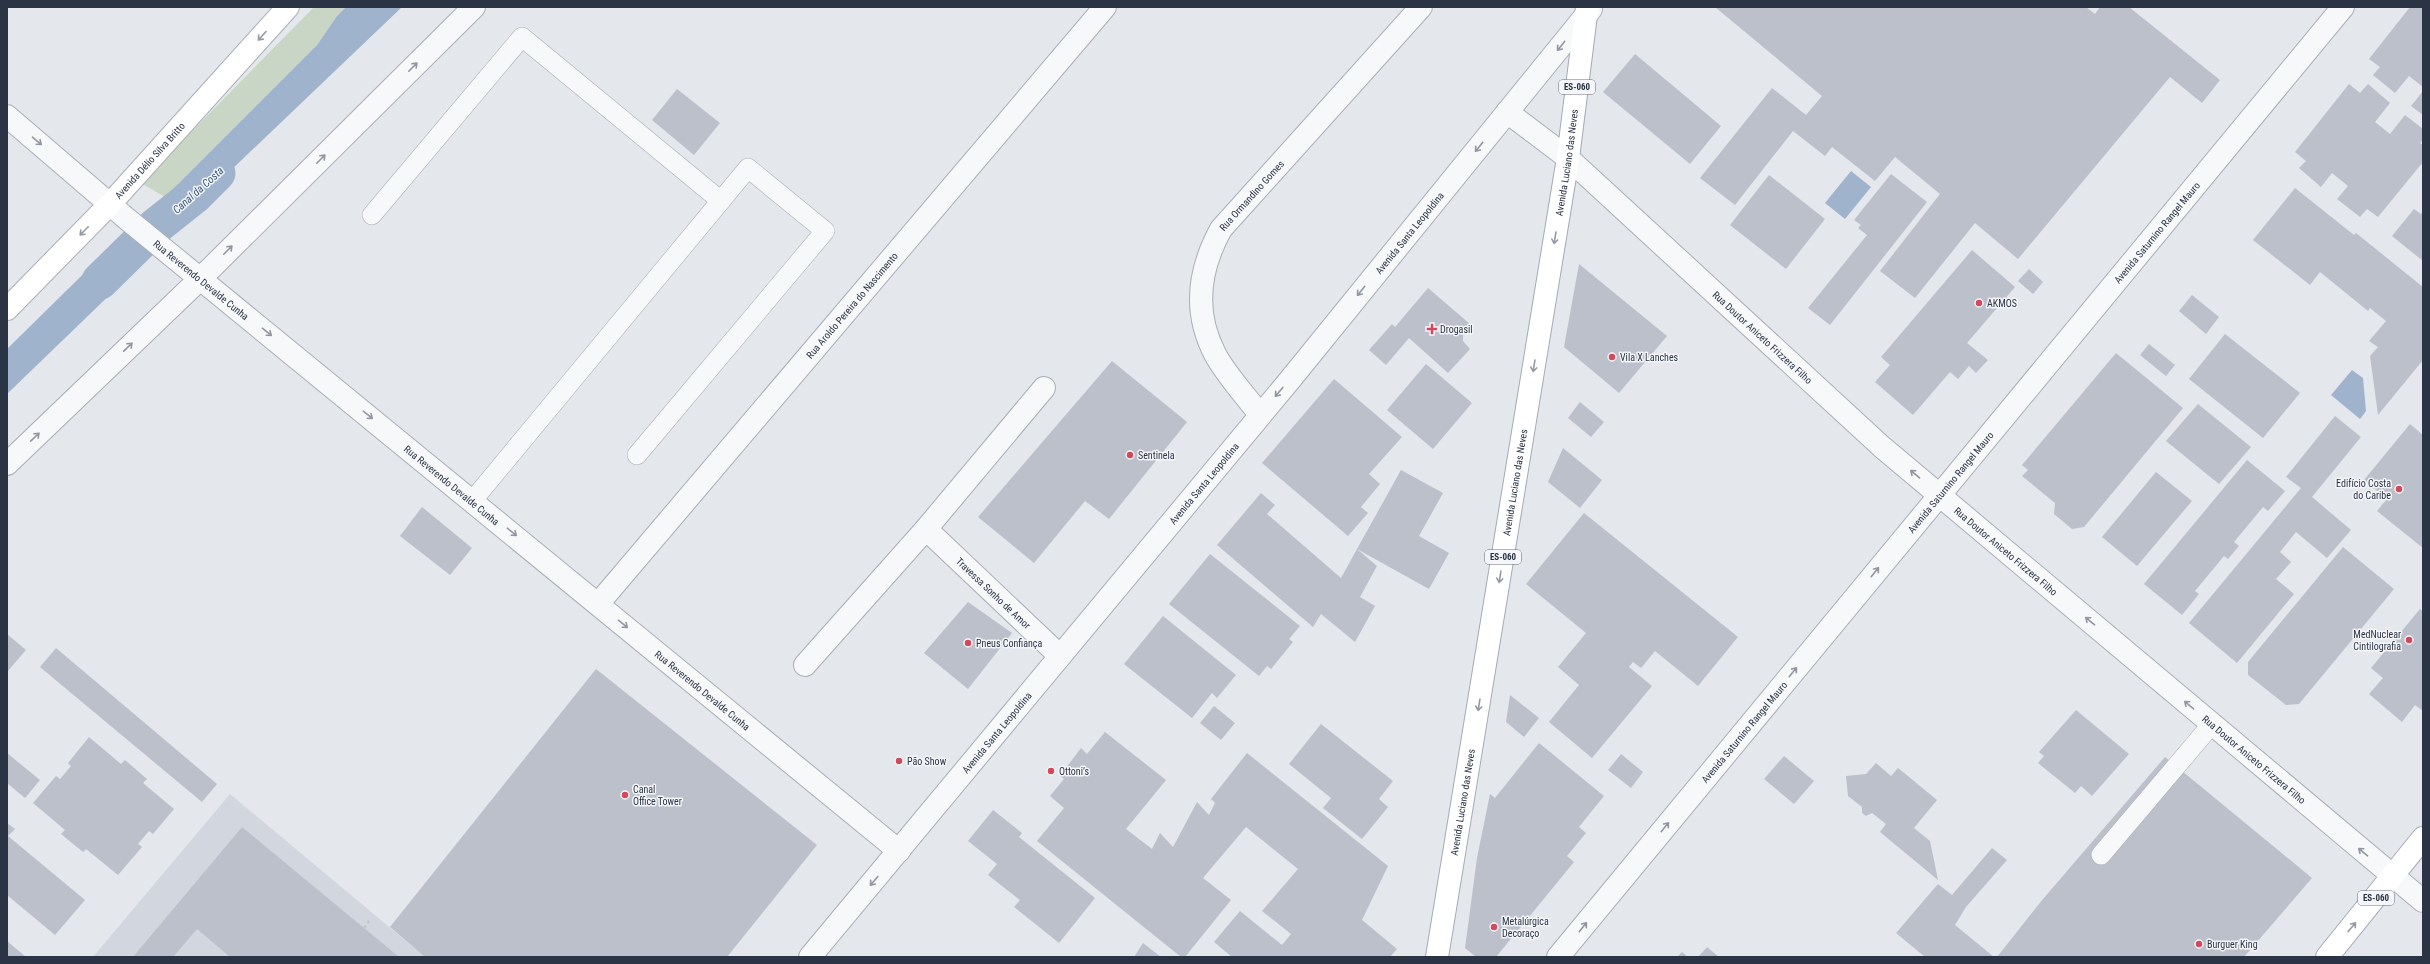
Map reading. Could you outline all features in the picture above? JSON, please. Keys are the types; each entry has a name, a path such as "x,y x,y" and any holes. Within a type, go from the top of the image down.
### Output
{"main road":[{"name":"Avenida Délio Silva Britto","path":"7,309 111,203 288,7"},
{"name":"Avenida Luciano das Neves","path":"1437,957 1568,158 1589,10"},
{"name":"ES-060","path":"2327,957 2423,838"}],"street":[{"path":"7,464 201,278 474,7"},
{"name":"Rua Aroldo Pereira do Nascimento","path":"598,604 1105,7"},
{"name":"Rua Ormandino Gomes","path":"1260,415 1216,355 1207,335 1200,293 1203,270 1210,249 1221,229 1421,7"},
{"name":"Avenida Saturnino Rangel Mauro","path":"1558,957 1939,494 2343,7"},
{"name":"Avenida Santa Leopoldina","path":"810,957 1260,415 1508,112 1589,10"},
{"name":"Rua Doutor Aniceto Frizzera Filho","path":"1508,112 1568,158 1882,447 2423,901"},
{"name":"Rua Reverendo Devalde Cunha","path":"7,116 111,203 127,219 201,278 899,851"},
{"path":"805,664 926,529 1044,388"},
{"name":"Travessa Sonho de Amor","path":"926,529 1060,656"}],"lane":[{"path":"372,215 522,37 721,201"},
{"path":"472,500 748,168 824,231 637,455"},
{"path":"2101,855 2212,724"}],"path":[{"path":"364,928 369,921"}],"shaded area":[{"path":"230,794 425,957 93,957"}],"green space":[{"path":"314,7 346,7 337,16 317,45 165,197 141,183"}],"water":[{"path":"346,7 402,7 186,213 165,197 317,45 337,16"},
{"path":"1851,171 1871,187 1845,219 1825,203"},
{"path":"123,235 149,257 7,394 7,349"},
{"path":"2352,370 2363,378 2366,411 2360,419 2331,395"}],"building":[{"path":"1715,7 2086,7 2095,14 2100,7 2129,7 2220,80 2202,103 2170,77 2018,259 1975,223 1915,298 1880,271 1940,194 1895,157 1875,181 1832,147 1825,156 1793,131 1735,205 1700,178 1772,88 1806,115 1822,96"},
{"path":"2410,7 2423,7 2423,87 2409,76 2395,93 2373,75 2380,67 2369,59"},
{"path":"1635,54 1721,126 1690,164 1603,92"},
{"path":"2349,84 2360,93 2368,84 2390,103 2375,122 2390,134 2405,115 2423,129 2423,140 2420,143 2423,145 2423,162 2378,217 2367,209 2360,217 2337,199 2348,186 2332,173 2321,187 2299,168 2306,161 2295,152"},
{"path":"677,89 720,123 694,155 652,120"},
{"path":"2423,91 2423,115 2411,106"},
{"path":"1891,174 1927,202 1830,325 1808,308 1867,235 1858,228 1861,225 1854,220"},
{"path":"1769,175 1825,219 1786,269 1730,225"},
{"path":"2295,188 2354,235 2356,233 2423,287 2423,360 2378,415 2370,356 2378,347 2369,341 2386,321 2370,308 2368,311 2320,272 2310,285 2253,240"},
{"path":"2414,209 2421,214 2423,212 2423,261 2392,236"},
{"path":"1972,250 2015,287 1967,343 1988,360 1976,373 1969,366 1958,379 1950,372 1913,415 1875,382 1890,365 1881,357"},
{"path":"1579,264 1667,336 1619,393 1564,347"},
{"path":"2029,269 2043,282 2033,294 2018,281"},
{"name":"Drogasil","path":"1428,288 1470,324 1463,331 1463,341 1470,349 1448,373 1409,338 1386,365 1369,350 1392,324 1395,327"},
{"path":"2192,295 2219,317 2206,334 2179,311"},
{"path":"2225,334 2300,393 2263,438 2189,379"},
{"path":"2149,344 2175,365 2166,376 2140,355"},
{"path":"2116,353 2183,408 2084,527 2072,529 2054,514 2055,503 2022,476 2028,470 2022,465"},
{"path":"1112,361 1187,422 1109,519 1085,501 1034,563 978,517"},
{"path":"1426,364 1472,403 1433,449 1387,410"},
{"path":"1334,379 1402,437 1369,474 1380,484 1361,507 1368,513 1348,536 1262,463"},
{"path":"1580,402 1604,422 1591,437 1568,418"},
{"path":"2198,404 2251,447 2219,484 2166,441"},
{"path":"2335,416 2361,437 2312,497 2351,530 2327,558 2296,532 2280,552 2291,562 2276,579 2294,594 2237,663 2189,623 2301,488 2286,477"},
{"name":"Edifício Costa do Caribe","path":"2410,424 2423,435 2423,548 2377,511 2387,499 2364,480"},
{"path":"1563,448 1602,480 1580,508 1548,482"},
{"path":"2247,460 2285,491 2268,511 2263,507 2234,542 2239,546 2228,559 2224,556 2195,591 2199,594 2182,615 2144,584"},
{"path":"1401,470 1443,493 1419,536 1449,553 1429,589 1357,549"},
{"path":"2156,472 2192,501 2137,566 2102,537"},
{"path":"1261,493 1275,505 1267,514 1341,578 1357,549 1377,566 1360,597 1375,606 1355,642 1321,614 1313,627 1217,545"},
{"path":"422,507 472,548 450,575 400,536"},
{"path":"1584,513 1738,637 1698,686 1655,651 1641,668 1633,662 1629,667 1652,686 1592,758 1549,722 1579,685 1558,667 1586,633 1526,584"},
{"path":"2343,547 2394,589 2299,704 2286,705 2248,675 2248,662"},
{"path":"1210,554 1300,626 1289,639 1293,642 1271,669 1267,666 1259,676 1169,604"},
{"name":"Pneus Confiança","path":"968,602 1012,633 968,689 924,653"},
{"name":"MedNuclear Cintilografia","path":"2420,609 2423,611 2423,711 2415,705 2402,722 2369,694 2383,678 2371,668"},
{"path":"1163,616 1236,675 1217,698 1212,693 1192,718 1124,664"},
{"path":"7,634 26,650 7,672"},
{"path":"56,648 217,784 202,802 40,667"},
{"name":"Canal Office Tower","path":"596,669 817,845 727,957 425,957 390,927"},
{"path":"1510,695 1539,718 1524,737 1506,722"},
{"path":"1214,706 1235,723 1221,740 1200,723"},
{"path":"2076,710 2129,754 2092,796 2081,786 2075,793 2038,763 2044,756 2039,752"},
{"path":"1321,724 1393,781 1379,799 1388,807 1362,839 1323,808 1331,798 1289,764"},
{"path":"1105,732 1166,780 1126,829 1152,849 1160,833 1173,847 1197,802 1209,815 1215,803 1211,799 1247,753 1388,866 1362,920 1397,949 1390,957 1232,957 1214,942 1240,911 1282,945 1291,934 1262,911 1298,869 1246,827 1203,878 1231,900 1185,957 1181,957 1037,841 1064,808 1050,796 1064,779 1060,776 1081,748 1087,754"},
{"path":"89,737 121,764 125,760 147,779 143,783 174,809 153,834 149,831 138,844 142,847 118,875 86,849 83,852 61,834 65,830 33,803 56,776 60,779 71,766 68,763"},
{"path":"1539,743 1604,796 1579,827 1586,833 1567,856 1574,862 1496,957 1476,957 1465,948 1477,858 1490,794 1495,798"},
{"path":"7,753 40,780 25,798 7,783"},
{"path":"1621,754 1643,772 1631,788 1608,770"},
{"path":"1784,756 1814,781 1794,804 1764,779"},
{"path":"2165,757 2312,878 2244,957 1997,957 2043,899"},
{"path":"1876,763 1891,776 1898,768 1937,800 1914,828 1930,841 1938,880 1880,832 1886,824 1872,813 1866,816 1862,813 1862,807 1848,796 1846,776 1866,774"},
{"path":"993,810 1022,833 1019,837 1095,898 1059,943 1014,907 1020,900 988,875 997,864 968,841"},
{"path":"7,823 15,829 8,836 85,900 55,935 7,895"},
{"path":"242,827 399,957 230,957 197,929 173,957 133,957"},
{"path":"1992,848 2007,860 1966,907 1955,925 1994,957 1925,957 1896,933 1938,884 1952,895"},
{"path":"7,941 26,957 7,957"},
{"path":"1143,943 1161,957 1134,957"},
{"path":"1707,947 1719,957 1698,957"},
{"path":"1682,952 1688,957 1677,957"}],"waterway":[{"name":"Canal da Costa","path":"100,281 156,226 195,195 217,173"}],"place":[{"name":"AKMOS","path":"1979,303"},
{"name":"Drogasil","path":"1432,329"},
{"name":"Vila X Lanches","path":"1612,357"},
{"name":"Sentinela","path":"1130,455"},
{"name":"Edifício Costa do Caribe","path":"2399,489"},
{"name":"MedNuclear Cintilografia","path":"2409,640"},
{"name":"Pneus Confiança","path":"968,643"},
{"name":"Pão Show","path":"899,761"},
{"name":"Ottoni’s","path":"1051,771"},
{"name":"Canal Office Tower","path":"625,795"},
{"name":"Metalúrgica Decoraço","path":"1494,927"},
{"name":"Burguer King","path":"2199,944"}]}
